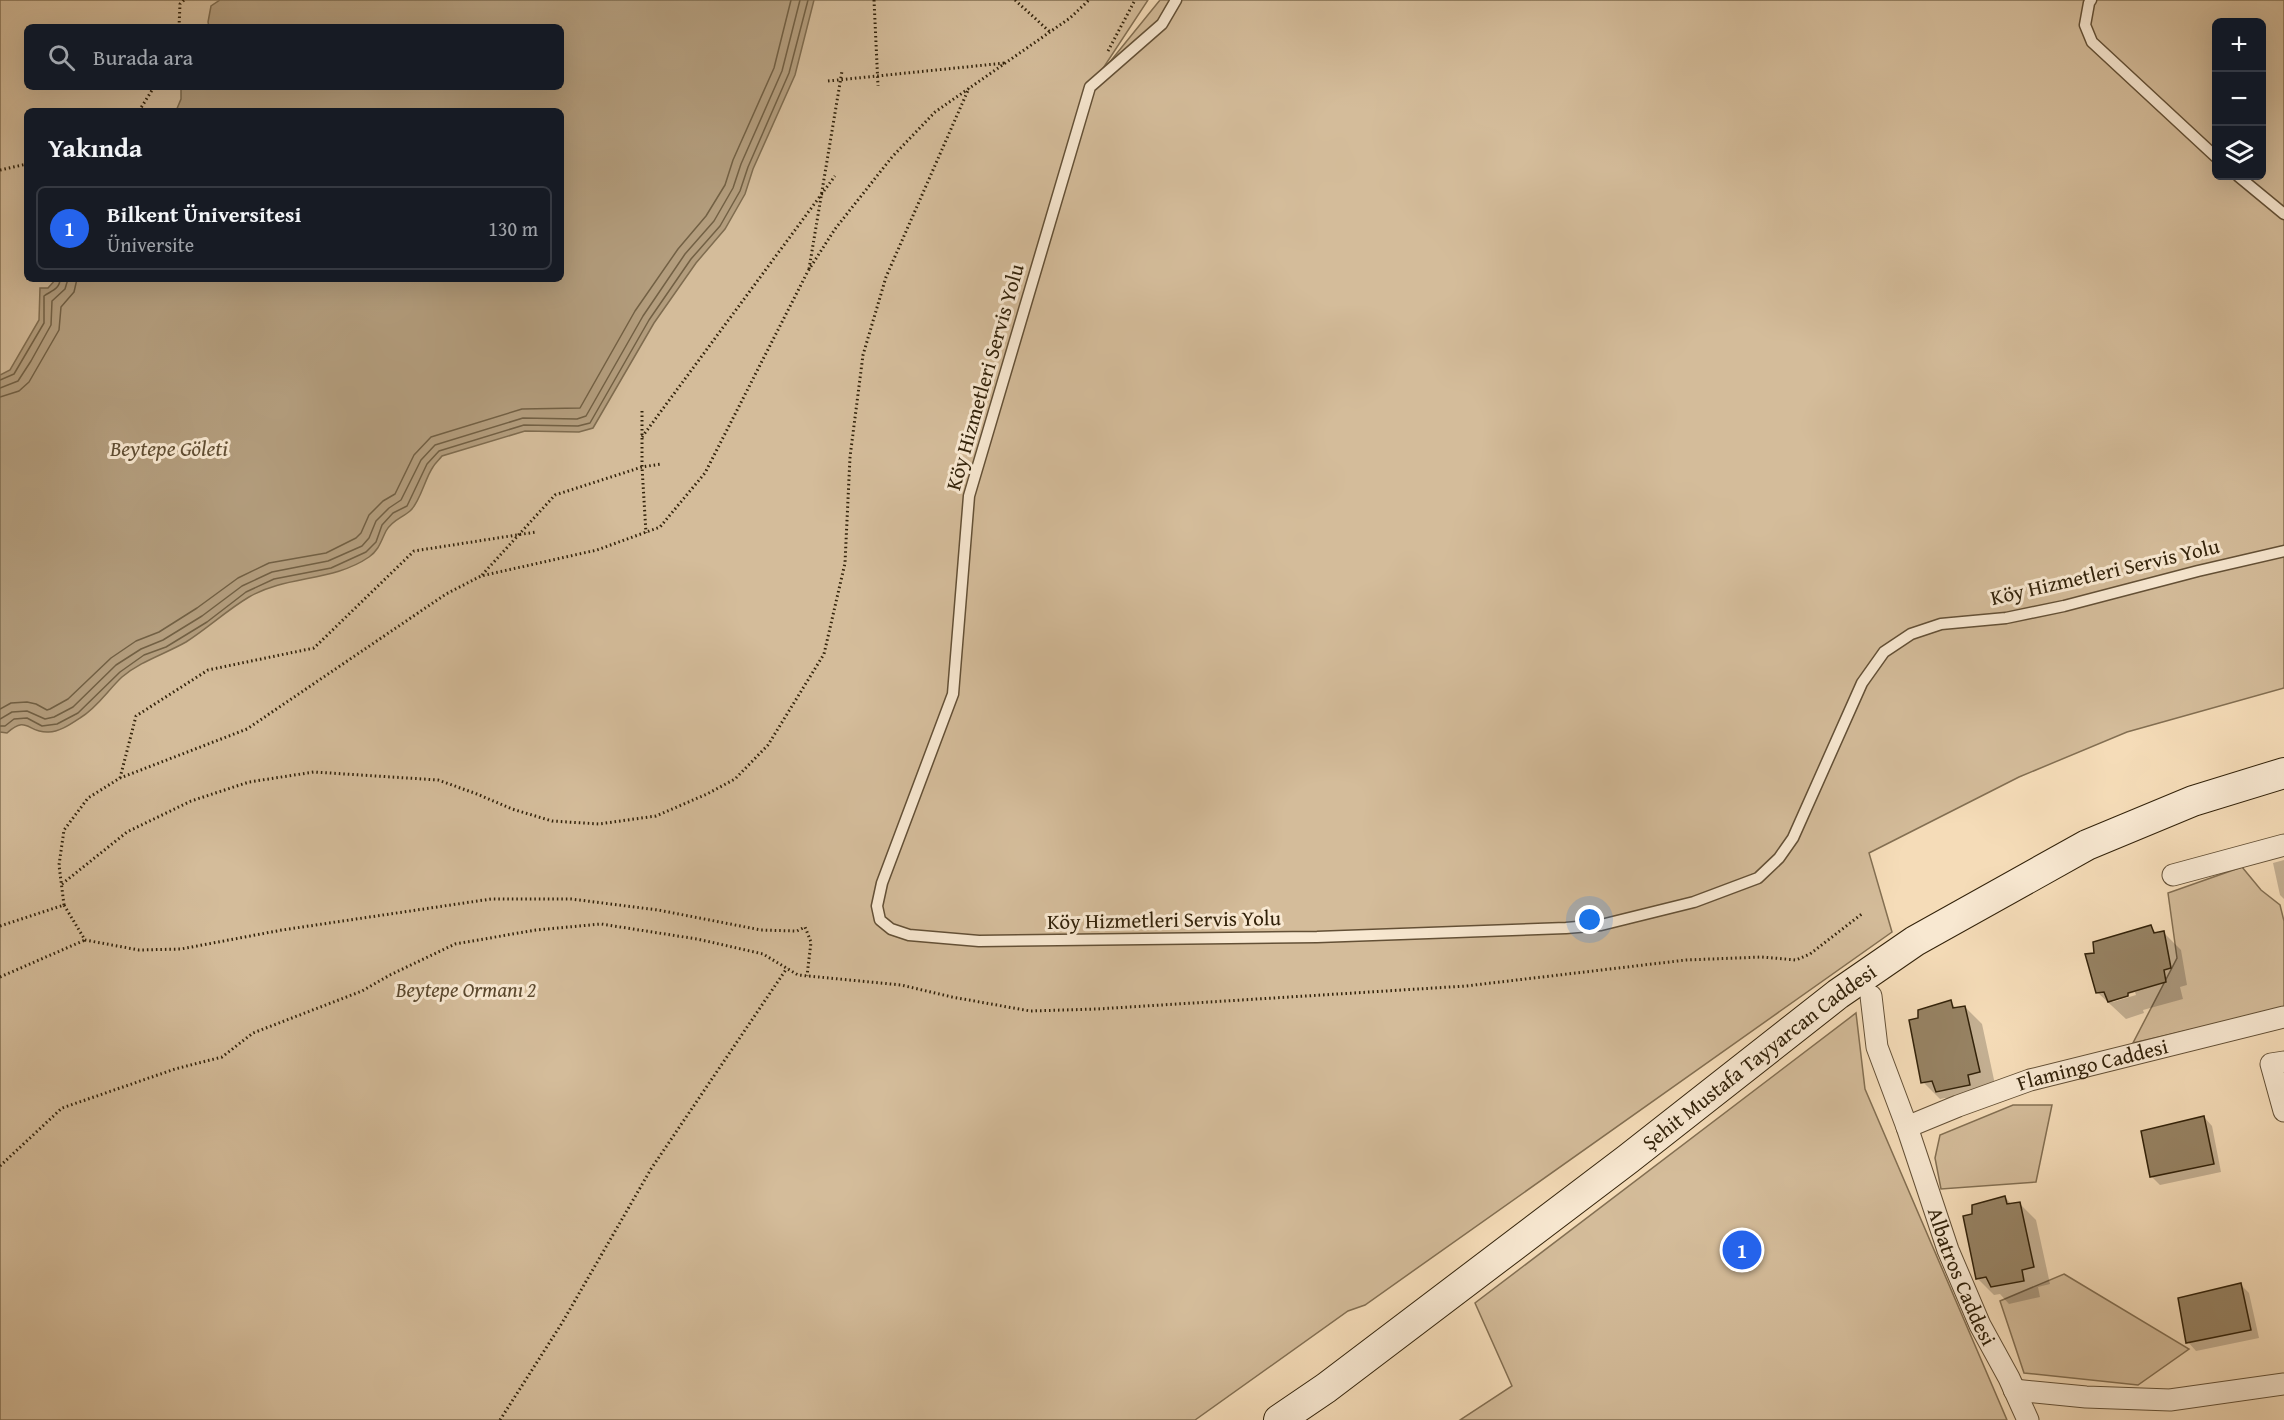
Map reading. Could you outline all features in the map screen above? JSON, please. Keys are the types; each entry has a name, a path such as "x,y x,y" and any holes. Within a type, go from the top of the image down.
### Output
{"main road":[{"name":"Şehit Mustafa Tayyarcan Caddesi","path":"1279,1420 1326,1388 1609,1173 1854,982 1915,941 2087,845 2193,801 2284,773"}],"street":[{"path":"2173,875 2284,844"},
{"name":"Albatros Caddesi","path":"1871,996 1877,1047 1907,1127 1948,1250 1980,1325 2028,1420"},
{"name":"Flamingo Caddesi","path":"1907,1127 2030,1080 2284,1017"},
{"path":"2284,1062 2271,1064 2284,1111"},
{"path":"2014,1390 2086,1397 2170,1400 2284,1384"}],"lane":[{"name":"Köy Hizmetleri Servis Yolu","path":"1176,0 1162,24 1089,87 969,496 953,694 882,884 877,906 880,920 891,929 909,934 979,942 1317,938 1601,925 1694,902 1758,878 1779,858 1793,838 1862,683 1884,652 1911,634 1941,624 2006,618 2064,606 2198,570 2284,551"},
{"path":"2091,0 2085,25 2092,42 2212,152"},
{"path":"2243,180 2284,214"}],"path":[{"path":"179,24 180,4 184,0"},
{"path":"874,0 878,86"},
{"path":"1015,0 1050,32"},
{"path":"85,940 64,905 59,865 64,830 88,798 120,777 247,729 446,594 481,576 597,550 660,527 705,474 808,271 835,229 892,157 935,112 1070,18 1089,0"},
{"path":"828,81 1007,63"},
{"path":"808,271 842,71"},
{"path":"62,884 127,832 191,801 249,782 314,772 438,780 512,809 552,821 599,824 656,816 735,779 768,744 824,654 845,563 850,457 863,355 886,276 969,88"},
{"path":"140,108 152,90"},
{"path":"0,170 24,165"},
{"path":"642,436 835,176"},
{"path":"642,411 642,467 646,533"},
{"path":"481,576 555,495 642,467 661,465"},
{"path":"120,777 136,716 208,670 314,648 414,552 536,532"},
{"path":"0,977 85,940 139,950 181,949 282,930 491,899 571,899 658,910 761,930 797,931 805,927 811,942 807,975"},
{"path":"0,926 64,905"},
{"path":"0,1166 62,1108 175,1070 222,1057 253,1033 362,991 456,944 536,930 601,924 697,939 763,954 798,975 901,985 1030,1011 1097,1010 1466,986 1686,960 1762,957 1796,960 1810,954 1863,913"},
{"path":"500,1420 561,1323 651,1169 787,968"}],"green space":[{"name":"Beytepe Ormanı 2","path":"0,0 1148,0 1096,79 1160,0 2284,0 2284,688 2127,732 2019,777 1869,853 1892,932 1365,1305 1348,1311 1195,1420 0,1420"},
{"path":"2242,867 2261,890 2280,905 2284,921 2284,1008 2133,1043 2177,958 2168,893"},
{"path":"1856,1013 1865,1089 2007,1420 1460,1420 1512,1386 1475,1303"},
{"path":"2013,1105 2052,1105 2036,1182 1941,1189 1935,1158 1940,1135"},
{"path":"2064,1274 2189,1349 2138,1385 2024,1373 2000,1301"}],"water":[{"name":"Beytepe Göleti","path":"220,0 814,0 795,75 753,169 745,194 725,229 696,263 654,323 593,428 579,432 525,431 442,456 430,472 414,507 391,524 369,557 340,571 278,585 249,597 186,642 129,671 92,709 64,728 47,732 19,725 7,733 0,732 0,375 10,370 39,320 40,288 48,288 53,282 564,282 564,108 177,108 181,99 181,90 564,90 564,24 208,24 211,6"}],"building":[{"path":"2151,925 2154,933 2164,931 2171,968 2164,970 2166,982 2128,993 2128,996 2108,1002 2104,992 2096,993 2085,954 2094,953 2093,942"},
{"path":"1951,1000 1953,1008 1965,1006 1980,1072 1968,1075 1970,1085 1936,1092 1932,1081 1921,1083 1909,1020 1918,1018 1918,1010"},
{"path":"2204,1116 2214,1164 2150,1177 2141,1131"},
{"path":"2005,1196 2007,1204 2020,1202 2034,1267 2022,1270 2024,1281 1991,1287 1986,1277 1976,1279 1963,1216 1972,1214 1972,1205"},
{"path":"2241,1283 2251,1330 2186,1343 2178,1298"}],"place":[{"name":"Bilkent Üniversitesi","path":"1742,1250"}]}
